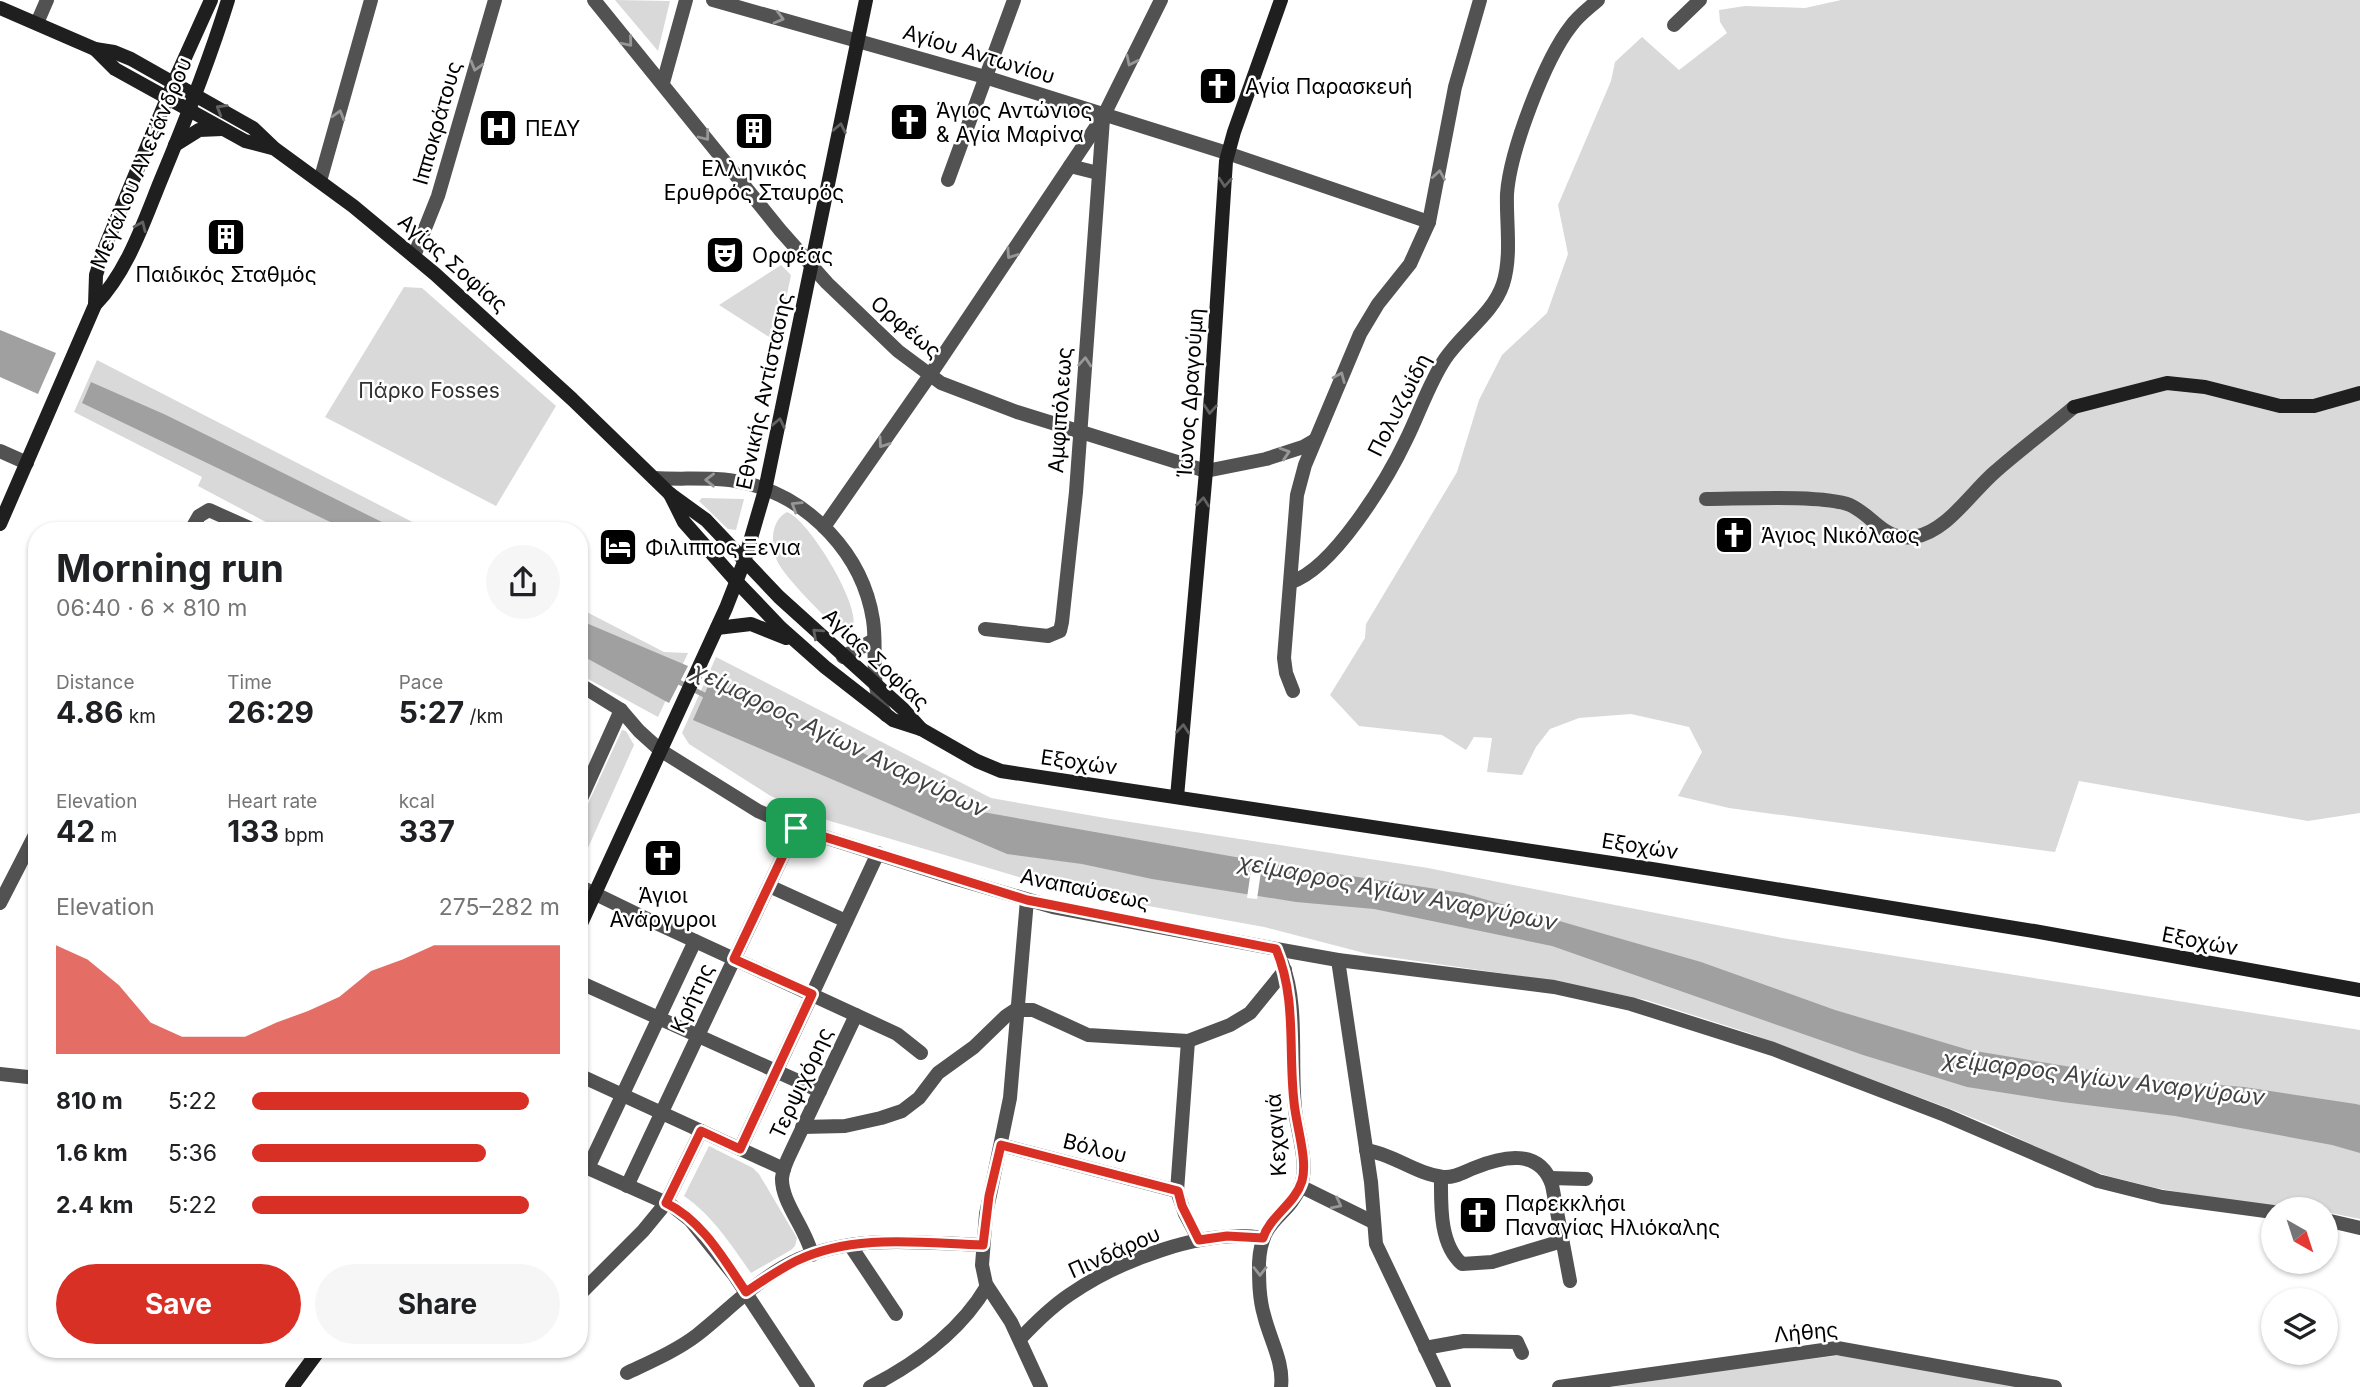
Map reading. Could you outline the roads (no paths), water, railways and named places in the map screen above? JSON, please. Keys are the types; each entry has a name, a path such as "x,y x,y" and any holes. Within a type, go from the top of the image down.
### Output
{"main road":[{"name":"Μεγάλου Αλεξάνδρου","path":"95,305 96,275 167,97 211,0"},
{"name":"Μεγάλου Αλεξάνδρου","path":"95,305 112,285 126,259 175,145 228,0"},
{"name":"Εθνικής Αντίστασης","path":"588,908 717,628 744,562 765,489 866,0"},
{"name":"Ίωνος Δραγούμη","path":"1177,797 1206,471 1227,153 1281,0"},
{"name":"Αγίας Σοφίας","path":"0,8 95,49 131,58 253,128 275,149 414,256 524,355 670,494 706,520 779,597 903,709 921,729"},
{"name":"Αγίας Σοφίας","path":"95,49 115,69 245,141 275,149"},
{"path":"175,145 199,131 225,130"},
{"path":"0,524 95,305"},
{"path":"2074,407 2167,383 2205,387 2280,406 2314,406 2360,393"},
{"name":"Αγίας Σοφίας","path":"670,494 684,522 796,643 886,716 900,724 921,729"},
{"path":"717,628 751,624 796,643"},
{"name":"Εξοχών","path":"921,729 982,763 1009,773 1652,869 2034,931 2360,990"},
{"path":"292,1387 313,1358"}],"street":[{"path":"37,23 47,0"},
{"path":"320,181 371,0"},
{"name":"Ιπποκράτους","path":"414,256 441,185 495,0"},
{"name":"Ορφέως","path":"594,0 812,267 870,326 930,375 972,396 1206,471 1266,459 1303,447 1315,440"},
{"path":"663,83 686,0"},
{"name":"Αγίου Αντωνίου","path":"713,0 985,77 1227,153 1429,222"},
{"path":"948,180 1014,0"},
{"path":"824,527 930,375 1104,115 1161,0"},
{"path":"1293,691 1284,658 1299,486 1315,440 1360,334 1378,304 1409,264 1429,222 1453,96 1480,0"},
{"name":"Πολυζωίδη","path":"1291,582 1309,574 1322,564 1354,524 1396,461 1443,362 1499,293 1507,264 1507,192 1527,118 1564,37 1574,22 1598,0"},
{"path":"1674,25 1700,0"},
{"name":"Αμφιπόλεως","path":"985,629 1048,636 1054,635 1061,627 1076,492 1104,115"},
{"path":"1070,166 1098,173"},
{"path":"1706,499 1819,500 1848,505 1865,514 1880,529 1899,537 1916,537 1937,528 1972,497 1994,472 2074,407"},
{"path":"0,452 27,463"},
{"path":"654,478 733,481 765,489 802,509 824,527 844,548 871,610 874,685 886,716"},
{"path":"196,522 206,510 237,522"},
{"path":"843,657 874,640"},
{"name":"Αναπαύσεως","path":"588,690 621,710 660,750 746,804 796,828 1027,900 1338,960 1554,987 1631,1004 1773,1049 1945,1115 2098,1181 2162,1197 2261,1210"},
{"path":"588,783 621,710"},
{"name":"Κρήτης","path":"627,1186 796,828"},
{"path":"0,903 28,849"},
{"path":"740,1149 878,853"},
{"path":"769,886 846,921"},
{"path":"588,890 903,1038 921,1053"},
{"path":"1027,900 1011,1089 989,1196 982,1272 987,1286 1006,1312 1020,1339 1041,1387"},
{"path":"588,1157 622,1094 695,941"},
{"name":"Κεχαγιά","path":"1276,949 1285,970 1291,1003 1293,1101 1303,1172 1300,1186 1292,1199 1268,1226 1259,1262 1260,1295 1266,1325 1281,1369 1281,1387"},
{"path":"1338,960 1379,1255 1444,1387"},
{"path":"803,1127 845,1126 902,1111 915,1101 938,1073 1018,1009 1037,1011 1088,1035 1188,1041 1230,1026 1250,1013 1285,970"},
{"path":"588,986 820,1091"},
{"name":"Τερψιχόρης","path":"784,1169 856,1015"},
{"path":"1188,1041 1178,1191 1182,1206 1199,1240"},
{"path":"0,1074 28,1077"},
{"path":"588,1079 784,1169 784,1190 808,1239 812,1255"},
{"path":"588,1286 643,1231 666,1203 701,1131"},
{"name":"Βόλου","path":"1001,1145 1178,1191"},
{"path":"1366,1150 1387,1155 1441,1177 1455,1176 1481,1165 1518,1157 1538,1164 1550,1178 1570,1282"},
{"path":"588,1168 666,1203 700,1230 746,1292 808,1387"},
{"path":"1441,1177 1443,1228 1462,1264 1492,1262 1562,1241"},
{"path":"1550,1178 1586,1179"},
{"path":"1300,1186 1373,1222"},
{"path":"2338,1223 2360,1228"},
{"name":"Πινδάρου","path":"1020,1339 1046,1312 1087,1284 1151,1255 1199,1240 1227,1236 1263,1238"},
{"path":"627,1373 684,1344 746,1292 779,1270 812,1255 850,1245 880,1242 983,1245"},
{"path":"850,1245 896,1314"},
{"path":"870,1387 923,1355 949,1335 964,1320 987,1286"},
{"path":"1425,1348 1464,1341 1517,1342 1522,1353"},
{"name":"Λήθης","path":"1559,1387 1837,1348 2055,1387"}],"water":[{"path":"0,330 56,353 38,394 0,377"},
{"path":"91,382 166,415 382,522 330,522 82,403"},
{"path":"588,624 688,666 669,703 588,659"},
{"path":"713,675 807,721 960,808 1292,867 1463,893 1701,962 1835,1010 1969,1050 2144,1079 2244,1087 2356,1104 2360,1105 2360,1153 2332,1145 2175,1116 1967,1087 1863,1055 1552,946 1374,909 1296,902 1152,879 1082,864 1007,854 693,720"}],"waterway":[{"name":"χείμαρρος Αγίων Αναργύρων","path":"675,680 710,698"}],"place":[{"name":"Αγία Παρασκευή","path":"1218,86"},
{"name":"Άγιος Αντώνιος & Αγία Μαρίνα","path":"909,122"},
{"name":"ΠΕΔΥ","path":"498,128"},
{"name":"Ελληνικός Ερυθρός Σταυρός","path":"754,131"},
{"name":"Παιδικός Σταθμός","path":"226,237"},
{"name":"Ορφέας","path":"725,255"},
{"name":"Άγιος Νικόλαος","path":"1734,535"},
{"name":"Φιλιππος Ξενια","path":"618,547"},
{"name":"Άγιοι Ανάργυροι","path":"663,858"},
{"name":"Παρεκκλήσι Παναγίας Ηλιόκαλης","path":"1478,1215"}],"park label":[{"name":"Πάρκο Fosses","path":"429,390"}]}
